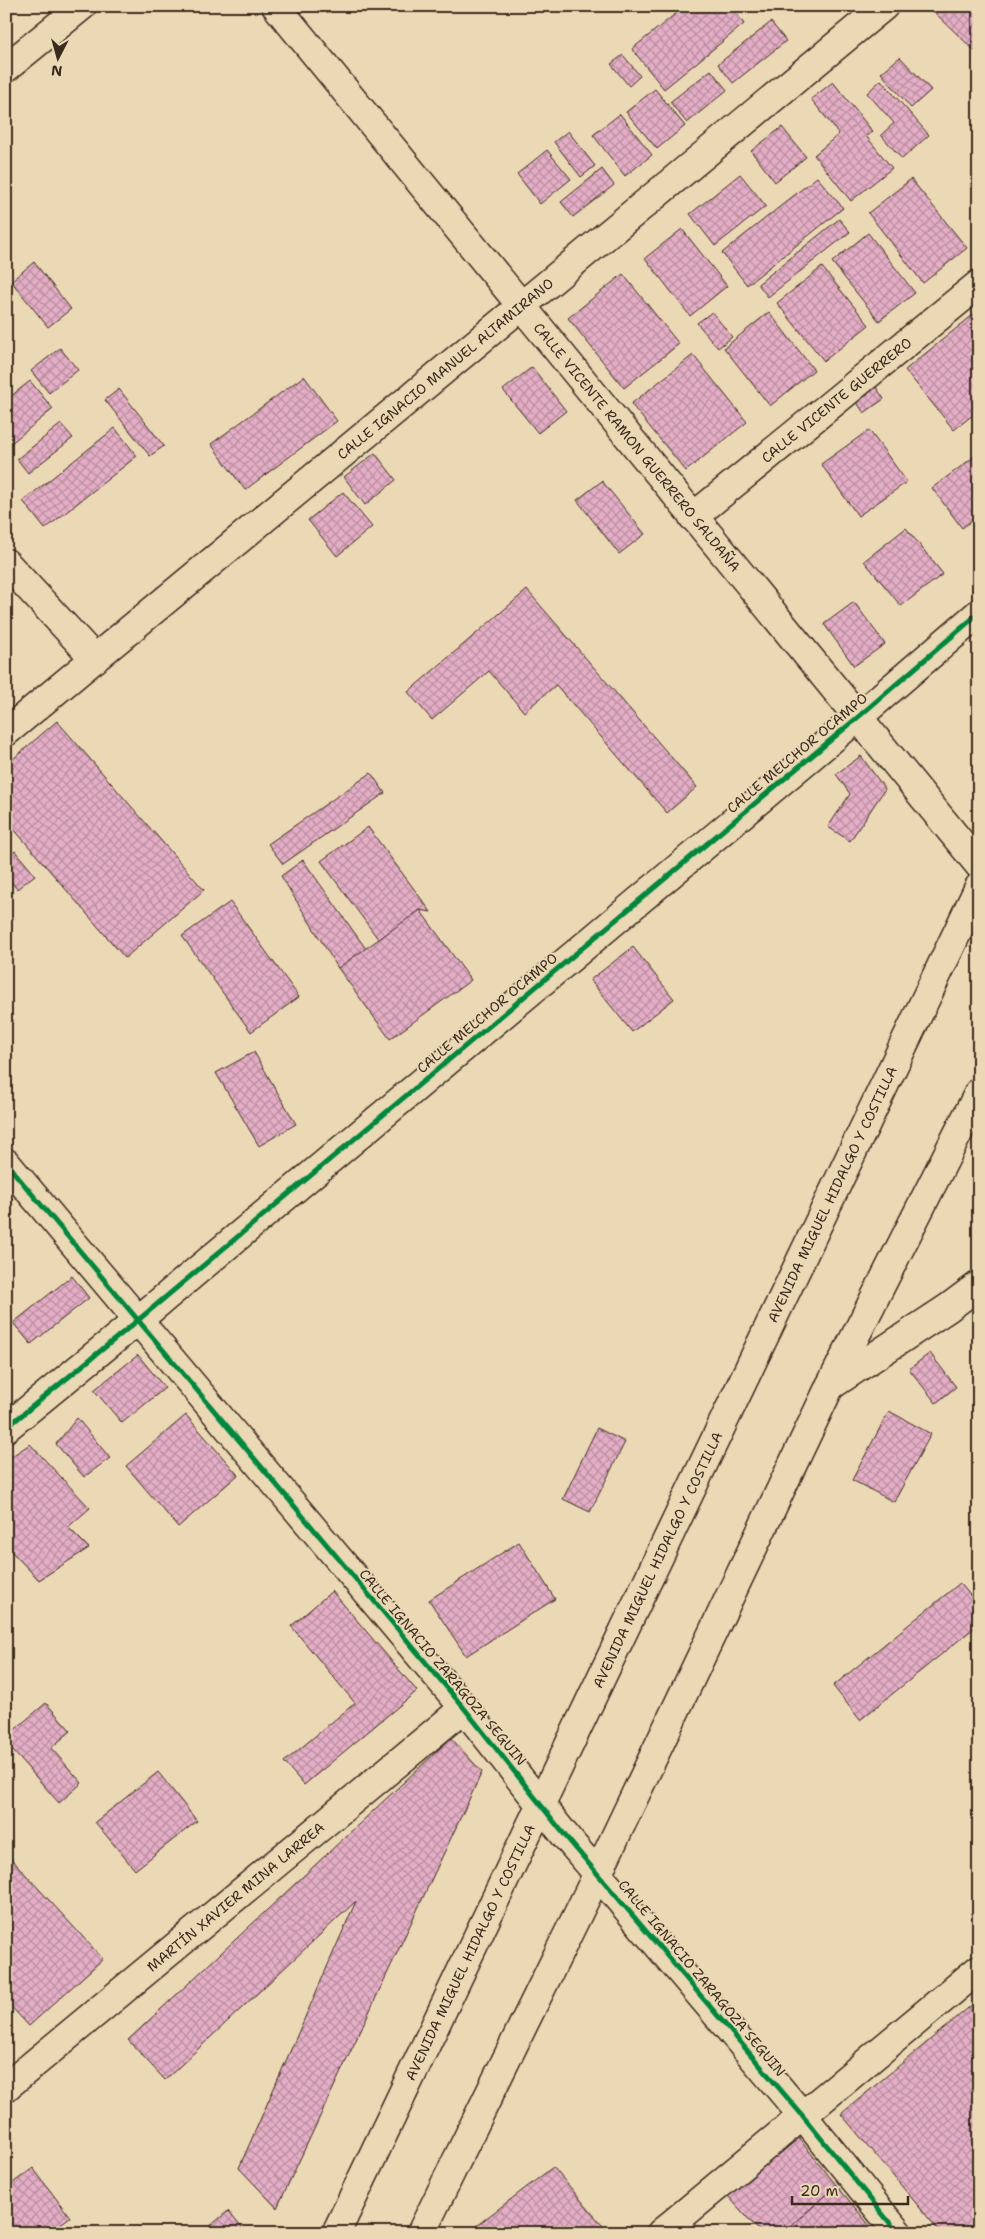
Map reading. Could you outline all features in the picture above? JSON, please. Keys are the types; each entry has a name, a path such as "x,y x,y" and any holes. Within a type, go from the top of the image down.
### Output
{"street":[{"path":"6,68 82,6"},
{"name":"CALLE VICENTE RAMON GUERRERO SALDAÑA","path":"276,6 979,865"},
{"name":"CALLE IGNACIO MANUEL ALTAMIRANO","path":"6,732 522,308 884,6"},
{"name":"CALLE VICENTE GUERRERO","path":"693,517 979,284"},
{"path":"6,563 95,659"},
{"name":"CALLE MELCHOR OCAMPO","path":"6,1428 137,1321 857,718 979,613"},
{"name":"AVENIDA MIGUEL HIDALGO Y COSTILLA","path":"336,2233 979,887"},
{"path":"421,2233 598,1873 830,1386 979,1092"},
{"name":"CALLE IGNACIO ZARAGOZA SEGUIN","path":"6,1163 464,1708 598,1873 898,2233"},
{"path":"830,1386 948,1308 979,1285"},
{"name":"MARTÍN XAVIER MINA LARREA","path":"6,2087 464,1708"},
{"path":"662,2233 979,1969"}],"building":[{"path":"392,6 438,6 437,12 392,9"},
{"path":"685,6 741,6 735,11 744,24 664,89 632,49"},
{"path":"940,6 979,6 979,55 934,12"},
{"path":"771,22 786,41 733,83 718,64"},
{"path":"623,55 640,76 629,86 611,64"},
{"path":"900,57 931,90 911,108 881,73"},
{"path":"711,70 727,90 687,123 670,102"},
{"path":"881,80 929,135 902,159 881,135 894,123 867,93"},
{"path":"833,82 873,132 866,136 892,168 851,201 814,155 839,134 811,99"},
{"path":"655,89 685,126 657,149 626,112"},
{"path":"620,114 652,155 625,176 593,135"},
{"path":"782,127 806,157 775,182 751,151"},
{"path":"568,131 595,166 581,177 554,142"},
{"path":"547,150 571,179 540,204 517,174"},
{"path":"602,169 614,185 573,217 561,202"},
{"path":"740,174 766,206 715,246 690,214"},
{"path":"817,177 843,208 747,285 722,253"},
{"path":"911,179 967,248 923,283 868,213"},
{"path":"839,219 850,232 768,297 758,284"},
{"path":"682,229 727,286 690,316 645,258"},
{"path":"868,233 915,293 879,321 832,262"},
{"path":"34,262 71,309 48,327 11,281"},
{"path":"822,267 869,325 824,361 777,303"},
{"path":"623,274 679,344 624,388 568,318"},
{"path":"979,310 979,410 954,430 905,370"},
{"path":"712,312 732,337 718,348 697,323"},
{"path":"769,312 814,370 770,406 724,348"},
{"path":"60,348 78,370 49,393 31,371"},
{"path":"693,355 747,422 686,471 631,404"},
{"path":"532,367 566,411 538,433 503,390"},
{"path":"304,376 337,421 245,490 211,444"},
{"path":"30,381 53,409 10,444 6,439 6,400"},
{"path":"872,381 884,399 864,413 852,395"},
{"path":"119,389 164,446 150,456 105,400"},
{"path":"61,424 73,438 28,473 17,459"},
{"path":"115,428 137,456 45,529 23,501"},
{"path":"869,430 907,482 858,516 821,464"},
{"path":"375,453 396,480 365,505 344,477"},
{"path":"979,453 979,525 974,519 962,528 932,488"},
{"path":"602,481 645,534 619,554 577,500"},
{"path":"343,492 372,527 337,556 308,520"},
{"path":"906,528 943,574 901,606 864,561"},
{"path":"527,590 697,787 667,813 556,685 524,712 489,671 432,720 408,692"},
{"path":"854,602 885,644 854,666 824,624"},
{"path":"57,721 204,890 125,958 6,820 6,765"},
{"path":"861,756 885,789 850,841 828,827 850,794 836,774"},
{"path":"371,773 385,793 283,864 268,844"},
{"path":"368,827 431,912 420,910 384,947 321,861"},
{"path":"15,851 35,875 17,889 6,876 6,857"},
{"path":"303,860 371,956 338,968 281,876"},
{"path":"230,902 299,997 251,1032 182,936"},
{"path":"420,910 471,980 390,1039 338,968"},
{"path":"633,947 674,999 632,1032 590,980"},
{"path":"254,1052 296,1124 259,1146 216,1073"},
{"path":"72,1276 89,1298 31,1344 13,1323"},
{"path":"930,1353 956,1387 936,1403 909,1369"},
{"path":"138,1355 165,1388 122,1423 94,1390"},
{"path":"889,1411 931,1434 894,1502 852,1480"},
{"path":"186,1415 238,1475 178,1527 126,1466"},
{"path":"77,1418 110,1458 84,1477 56,1444"},
{"path":"597,1428 625,1442 590,1512 563,1499"},
{"path":"30,1444 90,1508 68,1527 89,1548 39,1580 6,1546 6,1460"},
{"path":"519,1542 555,1599 466,1656 429,1600"},
{"path":"960,1583 979,1606 979,1624 860,1720 833,1686"},
{"path":"332,1591 417,1691 304,1785 284,1762 355,1703 291,1626"},
{"path":"46,1703 71,1731 51,1748 82,1783 59,1803 6,1743 6,1737"},
{"path":"451,1738 482,1772 277,2208 239,2168 356,1901 165,2080 128,2040"},
{"path":"158,1772 197,1821 135,1870 95,1822"},
{"path":"6,1853 103,1959 29,2026 6,2001"},
{"path":"979,1999 979,2089 975,2092 979,2096 979,2233 941,2233 841,2114"},
{"path":"797,2136 837,2186 782,2233 761,2233 728,2196"},
{"path":"553,2167 607,2231 604,2233 467,2233"},
{"path":"33,2168 70,2217 49,2233 6,2233 6,2188"},
{"path":"837,2186 875,2232 782,2233"},
{"path":"228,2211 246,2233 202,2233"}],"cycle path":[{"path":"6,1428 137,1321 857,718 979,613"},
{"path":"6,1163 464,1708 567,1838 802,2115 898,2233"}]}
